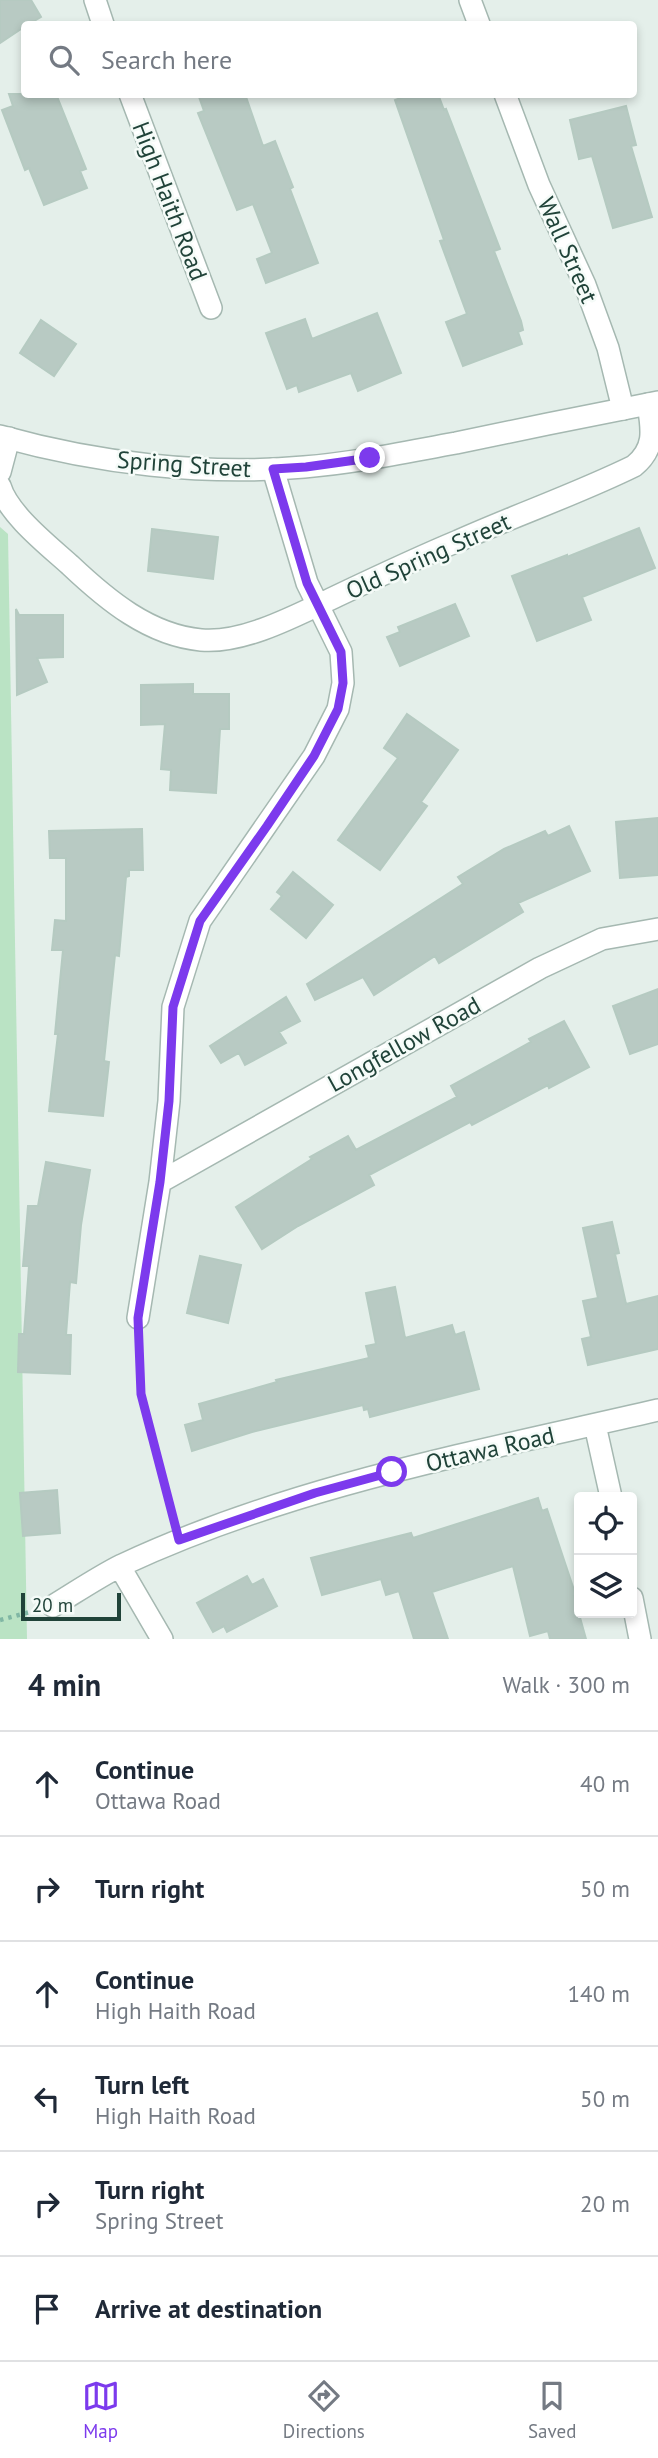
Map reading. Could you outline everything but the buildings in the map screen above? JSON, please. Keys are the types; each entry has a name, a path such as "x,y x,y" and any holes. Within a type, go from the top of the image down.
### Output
{"street":[{"path":"95,0 102,21"},
{"path":"470,0 478,21"},
{"name":"High Haith Road","path":"132,98 211,308"},
{"name":"Wall Street","path":"506,98 539,185 586,285 608,348 623,409"},
{"name":"Spring Street","path":"5,437 68,452 133,463 273,469 306,467 401,453 653,403"},
{"name":"Old Spring Street","path":"0,486 7,501 31,529 81,576 132,616 152,627 191,638 212,640 232,637 277,623 457,541 634,466 642,460 651,445 653,403"},
{"path":"0,472 5,437"},
{"path":"138,1318 160,1182 169,1101 173,1007 200,921 314,756 338,709 343,683 343,662 296,550 273,469"},
{"name":"Longfellow Road","path":"160,1182 540,968 602,939 658,929"},
{"name":"Ottawa Road","path":"53,1606 120,1567 179,1540 303,1497 392,1472 658,1410"},
{"path":"595,1425 610,1492"},
{"path":"120,1567 162,1639"},
{"path":"636,1618 640,1639"}],"path":[{"path":"138,1318 141,1394 179,1540"}],"green space":[{"path":"0,527 8,534 27,1639 0,1639"}],"route":[{"path":"370,458 273,469 307,583 341,652 343,683 338,709 314,756 200,921 173,1007 169,1101 160,1182 138,1318 141,1394 179,1540 315,1493 392,1472"}]}
